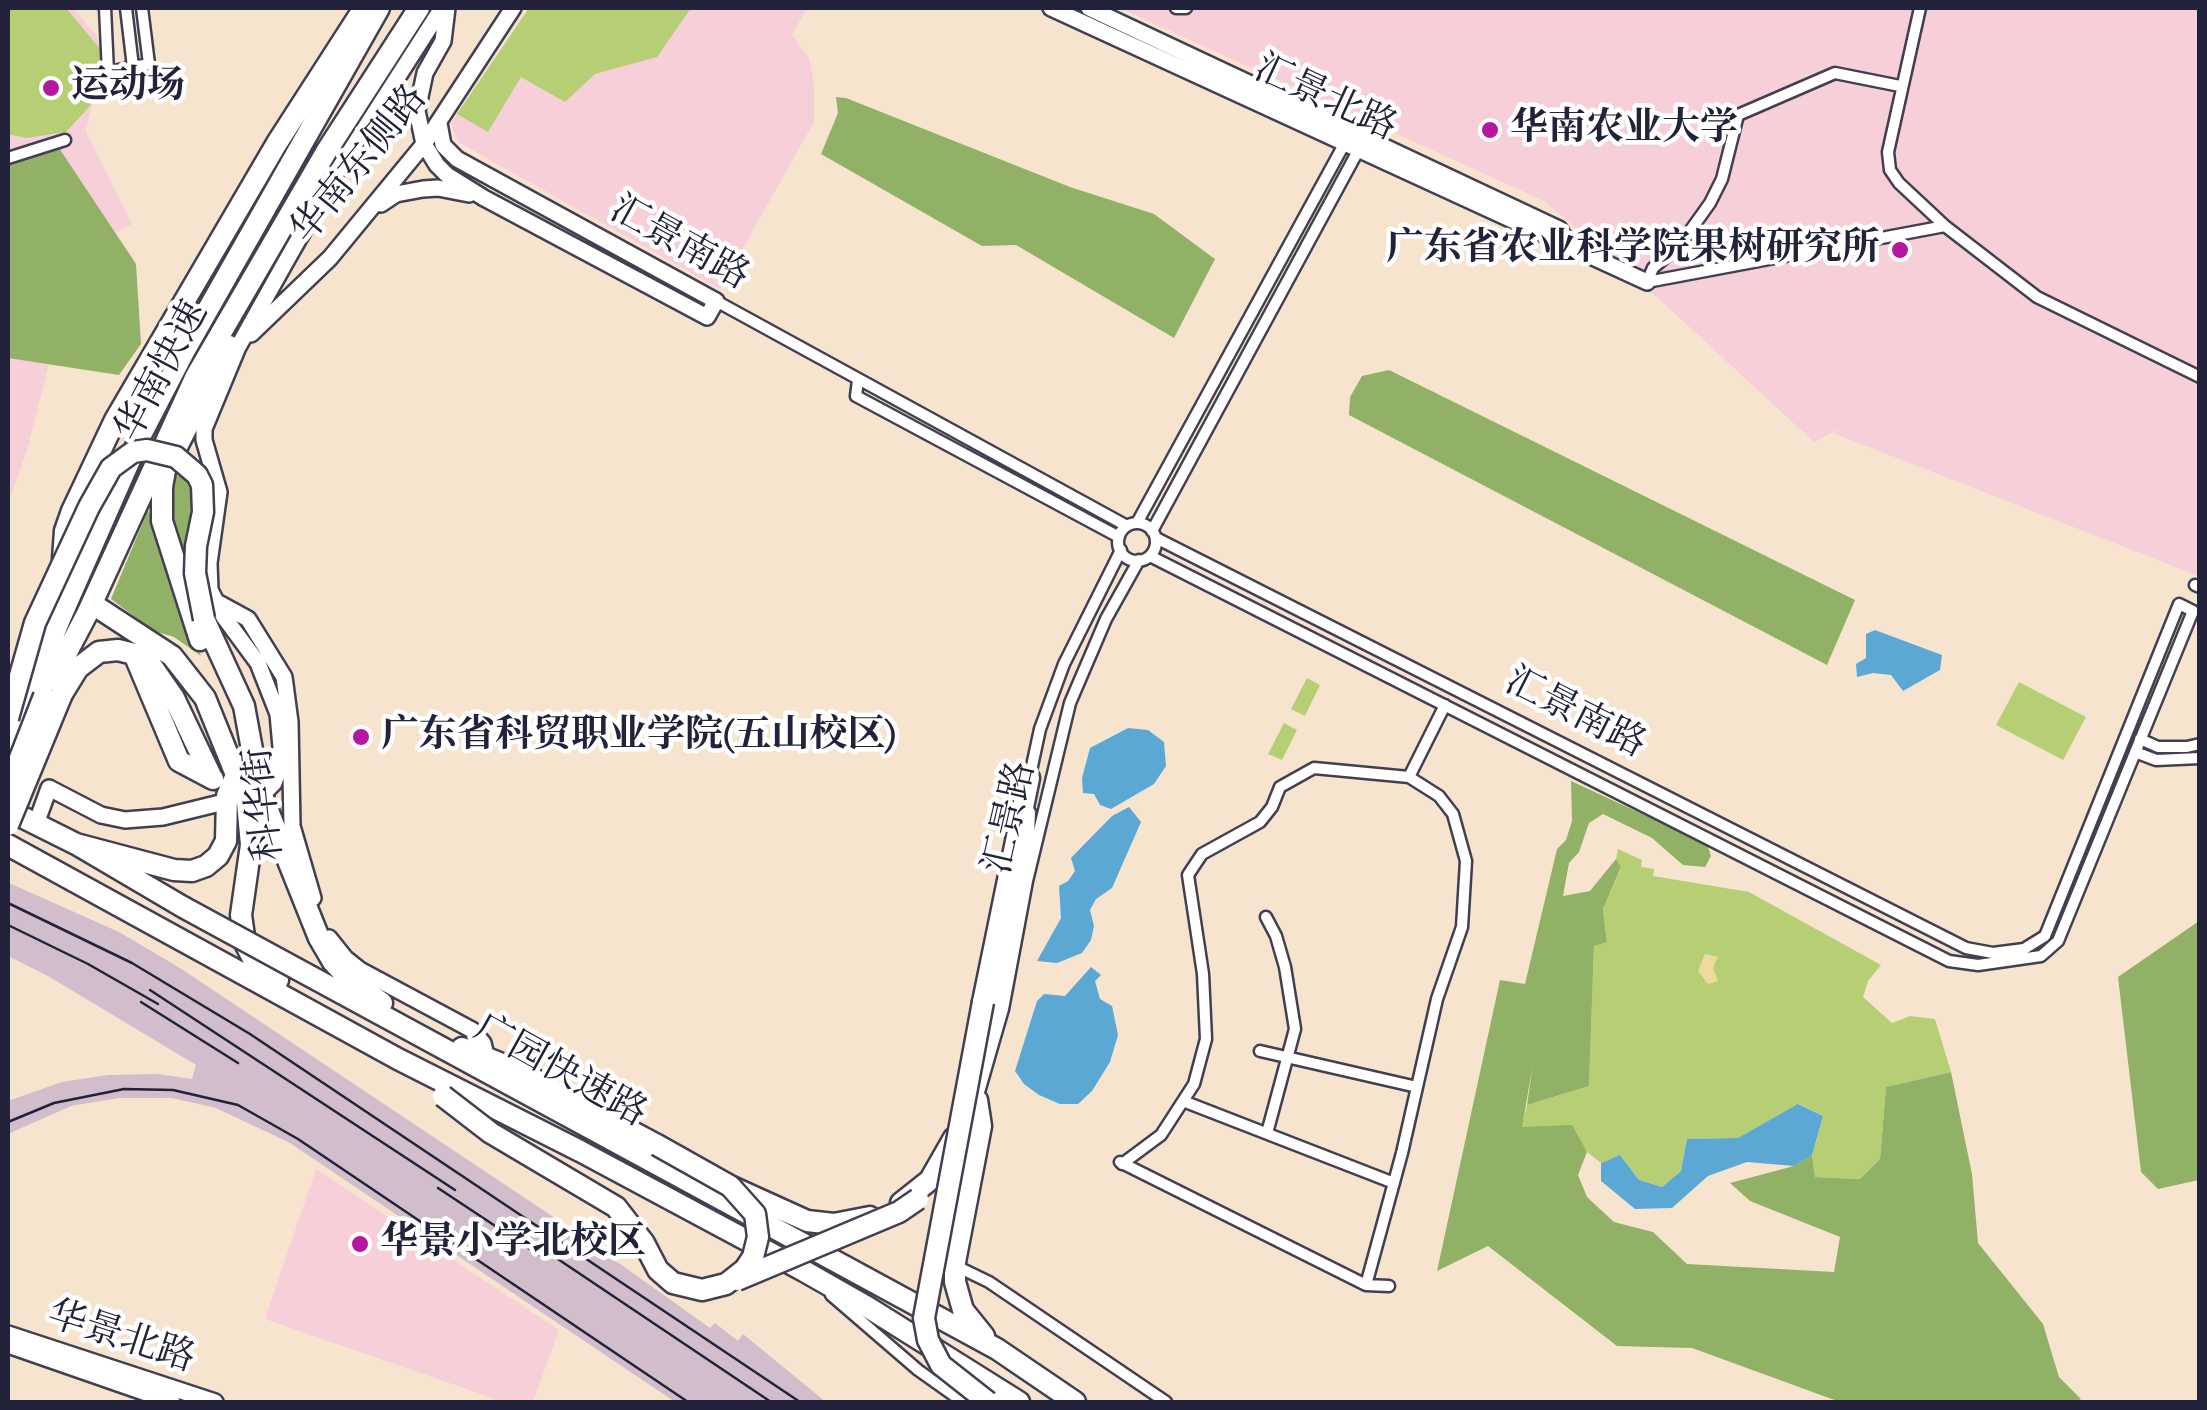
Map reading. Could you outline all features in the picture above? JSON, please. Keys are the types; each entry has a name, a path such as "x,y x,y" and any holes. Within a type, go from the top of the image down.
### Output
{"highway":[{"path":"63,559 65,532 72,511 115,420 277,143 364,8"},
{"name":"华南快速","path":"8,748 141,435 379,8"},
{"name":"华南快速","path":"8,789 196,376 326,152 419,8"},
{"path":"229,676 201,645 162,521 162,487 171,456 248,310 262,266"},
{"path":"8,718 35,623 111,468 133,452 147,450 176,457 197,475 202,486 203,512 194,573 210,610 229,676 244,706 259,788 306,909 326,950 347,977 432,1042 486,1055 792,1217 834,1224 876,1215 917,1196"},
{"path":"76,844 174,870 192,871 206,866 218,856 226,841 236,775 210,710 192,679 172,656 97,607"},
{"path":"8,824 53,695 99,652 118,650 149,662 174,698 212,778 232,800 250,845 241,915 245,943 254,962 289,986 540,1122 580,1151"},
{"path":"988,1402 941,1365 928,1340 924,1318 1029,778"},
{"name":"广园快速路","path":"8,810 997,1349 1075,1402"},
{"name":"广园快速路","path":"8,844 398,1059 580,1151 804,1272 1020,1402"},
{"path":"398,1059 490,1133 616,1207 633,1227 658,1270 673,1283 702,1290 762,1272 899,1212 948,1165 971,1100"},
{"path":"971,1100 981,1126 955,1266 956,1295 962,1310 997,1349"},
{"path":"726,1284 750,1262 758,1237 750,1206 730,1186"}],"street":[{"path":"106,8 108,72 149,64 142,8"},
{"path":"126,8 133,67"},
{"path":"445,8 442,41 419,92 417,111 424,144 447,175 484,198"},
{"name":"华南东侧路","path":"210,610 209,563 219,492 204,430 238,347 338,170 445,8"},
{"name":"华南东侧路","path":"238,347 330,258 360,223 424,144 513,8"},
{"name":"汇景北路","path":"1051,8 1559,229 1571,249 1647,282"},
{"name":"汇景北路","path":"1088,8 1352,142"},
{"path":"1176,8 1186,8"},
{"path":"1920,8 1888,152 1890,170 1899,183 1945,226 2037,297 2200,377"},
{"path":"1647,282 1654,268 1680,245 1710,203 1722,179 1738,116 1835,73 1900,86"},
{"name":"汇景南路","path":"439,122 443,144 468,166 1128,529 1154,534 1966,948 1993,953 2024,949 2045,936 2179,604 2192,611 2186,628"},
{"path":"8,158 64,140"},
{"path":"1120,550 1128,529 1352,142"},
{"path":"1154,534 1352,142"},
{"path":"360,223 386,200 410,191 438,188 484,198"},
{"name":"汇景南路","path":"484,198 707,317 716,302"},
{"path":"1647,282 1945,226"},
{"name":"汇景路","path":"971,1100 1003,1009 1027,881 1070,703 1106,619 1144,558 1154,534"},
{"name":"汇景南路","path":"1120,550 1128,558 1144,558 1445,705 1949,960 1978,965 2008,963 2041,956 2058,942 2135,752"},
{"name":"汇景路","path":"971,1100 991,1029 1029,834 1029,778 1040,729 1064,664 1120,550"},
{"path":"210,610 258,663 278,714 278,772 267,790"},
{"name":"科华街","path":"210,610 237,611 278,662 288,698 292,826 327,936 360,970 472,1030 483,1043 486,1055"},
{"path":"2200,632 2186,628 2135,752 2156,760 2200,758"},
{"path":"1409,777 1445,705"},
{"path":"2140,739 2158,746 2200,744"},
{"path":"8,764 101,815 125,820 163,817 232,800"},
{"path":"1366,1285 1437,999 1462,927 1466,861 1453,814 1439,796 1409,777 1314,768 1280,787 1260,822 1202,854 1188,876 1202,974 1206,1038 1194,1084 1161,1135 1121,1163 1366,1285 1390,1286"},
{"path":"36,824 49,788"},
{"path":"1266,917 1285,967 1295,1029 1267,1134"},
{"path":"1260,1051 1417,1087"},
{"path":"1184,1101 1394,1183"},
{"path":"955,1266 988,1282 1166,1402"},
{"path":"804,1272 909,1362 963,1402"},
{"name":"华景北路","path":"8,1334 215,1402"},
{"name":"华景北路","path":"8,1345 172,1402"}],"shaded area":[{"name":"运动场","path":"8,8 73,8 105,45 86,131 132,224 115,233 57,146 8,162"},
{"path":"529,8 807,8 792,35 809,58 814,122 720,289 458,142 451,123"},
{"name":"广东省农业科学院果树研究所","path":"1120,8 2199,8 2200,565 2196,575 1833,433 1880,408 1814,442 1658,298 1544,201"},
{"path":"8,358 49,364 28,447 8,505"},
{"path":"9,883 119,932 180,968 564,1224 710,1328 715,1323 738,1341 743,1334 826,1402 675,1402 290,1143 216,1108 172,1098 119,1098 71,1106 8,1134 8,1101 62,1082 108,1075 158,1074 192,1079 196,1065 8,956"},
{"name":"华景小学北校区","path":"316,1169 559,1330 533,1402 504,1402 265,1319"}],"green space":[{"name":"运动场","path":"8,8 66,8 102,51 90,106 66,132 26,138 8,134"},
{"path":"529,8 691,8 657,57 595,74 565,102 521,77 488,132 457,114"},
{"path":"836,97 1070,187 1154,214 1215,259 1174,338 1016,245 982,246 821,154 838,113"},
{"path":"57,145 136,264 141,344 119,375 8,358 8,162"},
{"path":"1389,370 1855,600 1827,665 1349,415 1350,397 1362,376"},
{"path":"176,475 184,477 194,496 195,519 183,565 165,502"},
{"path":"148,510 201,656 174,637 154,631 111,599"},
{"path":"1307,678 1320,685 1305,716 1291,709"},
{"path":"2019,682 2086,717 2063,760 1996,725"},
{"path":"1284,723 1297,730 1282,760 1268,754"},
{"path":"1571,781 1707,844 1711,856 1705,867 1683,865 1652,838 1603,814 1589,823 1579,852 1569,863 1563,896 1590,891 1616,859 1621,867 1603,909 1607,942 1594,946 1589,1086 1527,1105 1533,1064 1522,1127 1572,1125 1587,1152 1578,1175 1587,1197 1614,1222 1653,1232 1687,1264 1834,1272 1840,1237 1750,1201 1730,1183 1794,1166 1812,1155 1815,1177 1860,1179 1880,1159 1886,1087 1951,1072 1972,1174 1978,1243 2043,1324 2059,1377 2081,1399 1840,1402 1692,1348 1617,1346 1488,1246 1437,1271 1500,980 1525,984 1557,849 1566,840 1572,821"},
{"path":"1618,849 1642,860 1641,867 1654,869 1653,876 1749,892 1881,965 1868,981 1863,997 1892,1023 1910,1016 1935,1019 1951,1072 1886,1087 1880,1159 1860,1179 1815,1177 1812,1155 1823,1116 1799,1104 1738,1138 1687,1139 1681,1171 1662,1187 1639,1180 1620,1155 1601,1163 1582,1148 1521,1127 1527,1105 1589,1086 1594,945 1607,941 1603,909 1621,868 1616,859"},
{"path":"2199,921 2199,1180 2158,1189 2141,1172 2118,977"}],"sand":[{"path":"1705,954 1718,957 1713,968 1718,981 1708,984 1698,971"}],"water":[{"path":"1875,630 1942,655 1940,670 1903,691 1891,675 1873,673 1857,677 1856,664 1866,658 1866,634"},
{"path":"1128,728 1148,730 1164,742 1166,766 1154,784 1111,809 1100,805 1094,794 1083,793 1082,778 1090,748"},
{"path":"1129,807 1141,822 1112,888 1096,899 1090,910 1094,926 1091,940 1082,953 1057,963 1037,961 1061,918 1059,886 1075,871 1071,858 1112,816"},
{"path":"1091,967 1101,975 1095,981 1100,999 1112,1006 1118,1035 1110,1062 1092,1091 1078,1104 1060,1104 1024,1084 1015,1071 1037,1001 1044,994 1065,996"},
{"path":"1798,1104 1823,1116 1812,1155 1794,1166 1747,1162 1708,1176 1672,1208 1635,1209 1601,1181 1601,1163 1620,1155 1639,1180 1662,1187 1681,1171 1687,1139 1738,1138"}],"railway":[{"path":"8,903 132,963 250,1034 800,1402"},
{"path":"8,925 158,1004"},
{"path":"150,990 455,1190"},
{"path":"141,1002 238,1063"},
{"path":"8,1122 54,1103 124,1089 173,1090 238,1105 298,1139 688,1402"},
{"path":"438,1188 542,1257"},
{"path":"534,1243 771,1402"}],"place":[{"name":"运动场","path":"51,88"},
{"name":"华南农业大学","path":"1490,130"},
{"name":"广东省农业科学院果树研究所","path":"1900,250"},
{"name":"广东省科贸职业学院(五山校区)","path":"361,737"},
{"name":"华景小学北校区","path":"360,1244"}]}
